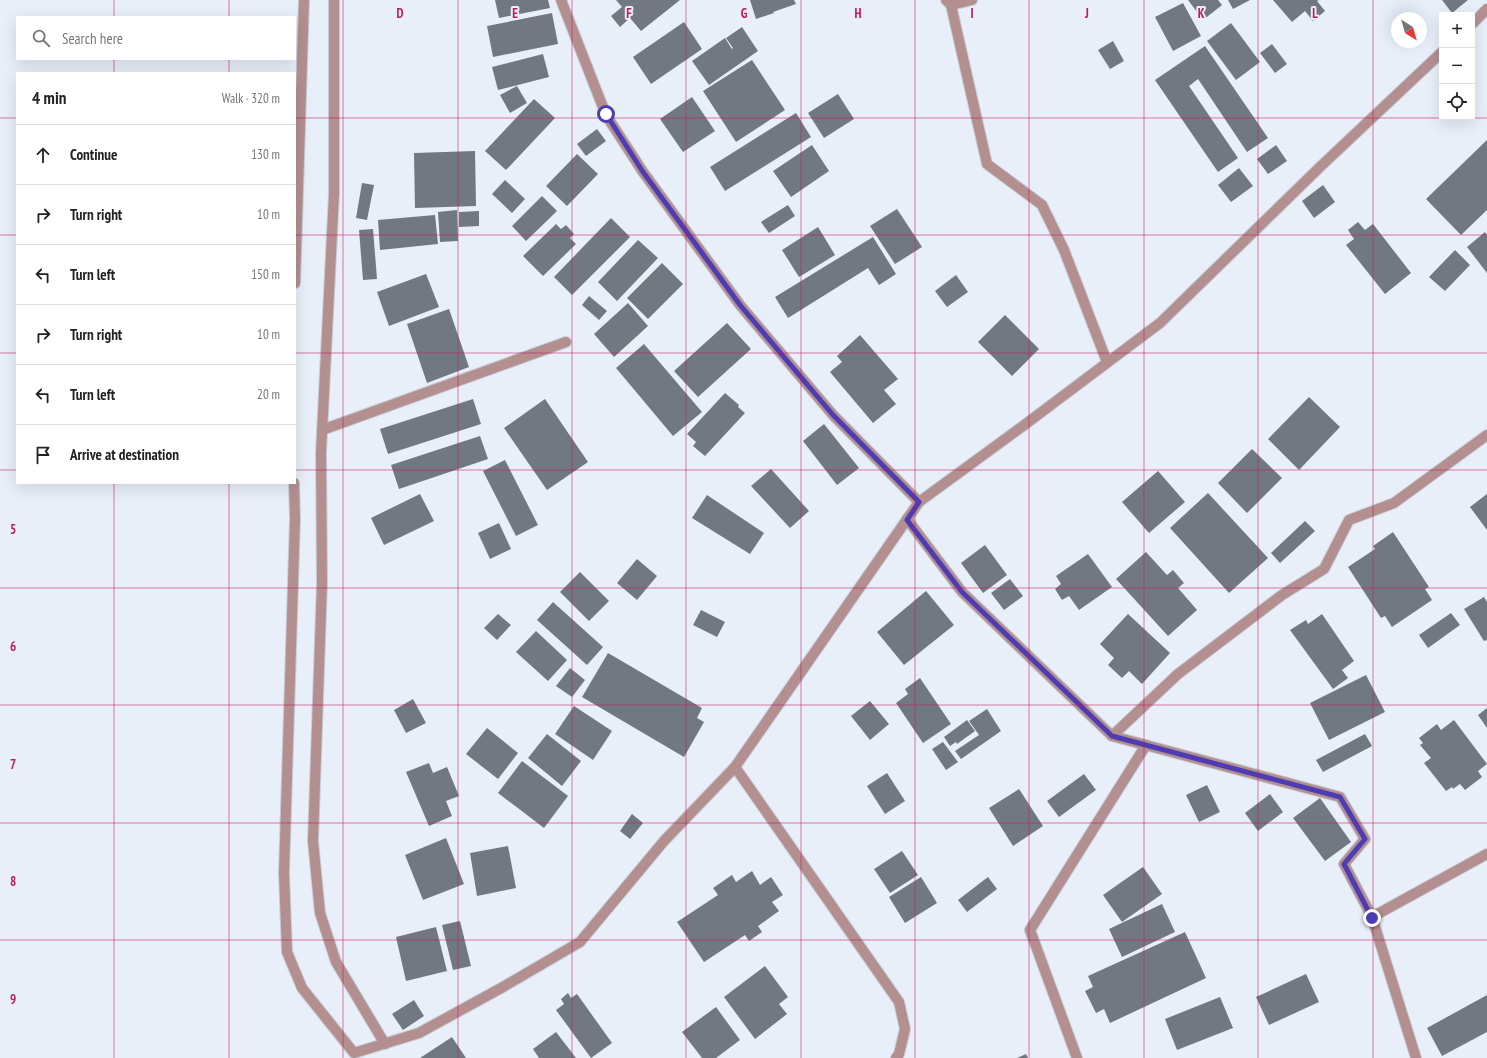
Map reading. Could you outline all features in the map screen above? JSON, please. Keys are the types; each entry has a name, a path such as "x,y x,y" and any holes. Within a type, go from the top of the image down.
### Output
{"street":[{"path":"296,252 304,0"},
{"path":"334,0 334,194 321,453 322,583 313,841 320,913 336,962 385,1044"},
{"path":"561,0 606,114 643,172 740,305 833,415 919,502"},
{"path":"972,0 949,2 987,164 1042,205 1064,250 1107,362"},
{"path":"1475,21 1487,9"},
{"path":"294,484 295,519 284,873 287,952 302,988 356,1055 419,1033 503,987 580,942 664,841 735,767 919,502 1160,323 1326,161 1439,55"},
{"path":"322,430 566,342"},
{"path":"1112,736 1178,674 1282,595 1324,569 1350,520 1394,503 1487,435"},
{"path":"907,520 962,592 1112,736 1340,797 1365,839 1344,864 1372,918 1416,1058"},
{"path":"1078,1058 1030,930 1146,746"},
{"path":"735,767 899,1002 905,1029 900,1054 896,1058"},
{"path":"1372,918 1487,854"}],"building":[{"path":"495,0 548,0 550,8 499,18"},
{"path":"616,0 680,0 641,31 630,18 620,27 611,16 622,7"},
{"path":"750,0 794,0 796,4 756,19"},
{"path":"1188,0 1218,0 1222,5 1203,20"},
{"path":"1228,0 1250,0 1233,9"},
{"path":"1273,0 1319,0 1317,1 1325,11 1313,21 1305,11 1292,22"},
{"path":"1442,0 1468,0 1453,12 1451,12"},
{"path":"1183,3 1201,36 1173,51 1155,17"},
{"path":"552,13 558,44 493,57 487,26"},
{"path":"684,22 702,49 651,84 633,57"},
{"path":"1231,23 1260,62 1236,80 1207,41"},
{"path":"742,27 758,51 709,85 692,61 725,38 732,49 733,48 726,38"},
{"path":"1113,41 1124,61 1110,69 1098,50"},
{"path":"1272,44 1287,64 1275,73 1260,53"},
{"path":"1205,46 1268,138 1247,152 1198,79 1189,86 1238,158 1218,172 1155,80"},
{"path":"543,54 549,77 498,90 492,67"},
{"path":"752,60 785,110 736,142 703,91"},
{"path":"517,86 527,103 510,113 500,95"},
{"path":"838,94 854,119 824,138 808,113"},
{"path":"692,97 715,131 683,152 660,119"},
{"path":"534,99 555,118 506,170 485,151"},
{"path":"796,113 811,137 725,191 710,167"},
{"path":"597,129 606,141 586,156 577,144"},
{"path":"1487,140 1487,210 1461,235 1426,199"},
{"path":"812,145 829,171 791,197 773,171"},
{"path":"1276,145 1287,161 1268,174 1257,159"},
{"path":"475,151 476,206 415,208 414,153"},
{"path":"577,154 598,174 567,206 546,186"},
{"path":"1239,168 1253,186 1231,202 1218,185"},
{"path":"505,180 525,199 512,213 492,194"},
{"path":"362,183 374,185 367,220 356,218"},
{"path":"1323,185 1335,202 1314,218 1302,201"},
{"path":"542,196 557,211 526,241 512,226"},
{"path":"788,205 795,216 769,233 761,222"},
{"path":"897,209 922,247 895,264 870,226"},
{"path":"457,210 458,241 440,242 438,212"},
{"path":"479,211 479,226 459,227 459,212"},
{"path":"435,215 438,244 380,250 378,220"},
{"path":"611,218 630,237 572,295 554,277"},
{"path":"1358,222 1365,230 1373,224 1411,273 1385,294 1346,245 1354,239 1348,230"},
{"path":"556,224 561,229 566,225 574,234 570,238 576,244 543,276 523,256"},
{"path":"818,227 835,255 799,277 782,250"},
{"path":"373,229 377,279 363,280 359,230"},
{"path":"1485,232 1487,235 1487,273 1467,247"},
{"path":"873,237 896,274 879,285 868,268 788,318 775,297"},
{"path":"638,240 658,258 617,301 598,282"},
{"path":"1455,250 1470,265 1445,291 1429,277"},
{"path":"662,263 683,284 648,319 627,298"},
{"path":"426,274 439,307 389,326 377,292"},
{"path":"956,275 968,292 947,307 935,291"},
{"path":"589,296 607,311 599,320 582,305"},
{"path":"628,303 648,326 614,357 594,334"},
{"path":"449,309 469,367 427,383 407,324"},
{"path":"1005,315 1039,349 1012,376 978,342"},
{"path":"727,323 751,349 698,397 674,371"},
{"path":"860,335 898,379 884,390 896,404 873,423 830,372 842,362 837,356"},
{"path":"644,344 702,412 673,436 616,368"},
{"path":"725,393 739,405 738,407 745,413 705,456 693,446 696,442 687,434"},
{"path":"1309,397 1340,427 1299,470 1268,439"},
{"path":"473,399 481,424 388,454 380,429"},
{"path":"545,399 588,462 547,490 504,428"},
{"path":"824,424 859,468 837,485 803,441"},
{"path":"480,436 488,459 399,489 391,465"},
{"path":"1252,449 1282,478 1247,513 1218,483"},
{"path":"505,460 538,525 516,536 483,471"},
{"path":"771,469 809,511 790,528 751,486"},
{"path":"1158,471 1185,502 1149,533 1122,502"},
{"path":"1208,493 1268,558 1229,593 1170,528"},
{"path":"420,494 434,521 384,545 371,518"},
{"path":"1487,494 1487,530 1470,507"},
{"path":"707,495 764,533 750,554 692,518"},
{"path":"1305,521 1315,531 1280,563 1271,553"},
{"path":"499,523 511,549 490,559 478,533"},
{"path":"1393,532 1429,587 1425,589 1432,600 1392,627 1385,616 1381,618 1348,567 1375,549 1373,546"},
{"path":"985,545 1007,575 983,593 961,563"},
{"path":"1146,552 1167,575 1173,570 1184,583 1178,588 1197,610 1168,636 1116,579"},
{"path":"1088,554 1112,587 1079,610 1069,596 1062,600 1055,589 1061,584 1056,576"},
{"path":"637,559 657,576 637,600 617,583"},
{"path":"580,572 609,601 589,621 560,592"},
{"path":"1010,579 1023,596 1004,610 991,593"},
{"path":"926,591 954,625 904,665 877,632"},
{"path":"1484,597 1487,602 1487,640 1484,641 1464,609"},
{"path":"553,602 603,647 587,665 537,620"},
{"path":"701,610 725,622 717,637 693,625"},
{"path":"1451,613 1460,625 1428,648 1419,635"},
{"path":"498,614 511,625 497,640 484,628"},
{"path":"1128,614 1170,653 1142,684 1129,671 1122,678 1108,665 1114,658 1100,644"},
{"path":"1322,614 1354,661 1342,670 1348,678 1333,689 1290,630 1306,620 1308,624"},
{"path":"536,631 567,660 548,681 516,652"},
{"path":"608,653 702,708 697,718 704,722 684,757 582,697"},
{"path":"570,668 585,680 572,697 556,686"},
{"path":"1366,675 1385,712 1329,740 1310,703"},
{"path":"920,678 951,724 923,743 896,703 908,694 905,689"},
{"path":"413,699 426,723 406,733 394,710"},
{"path":"870,701 889,724 870,740 851,716"},
{"path":"574,706 612,731 593,760 555,734"},
{"path":"1487,708 1487,728 1478,715"},
{"path":"987,709 1001,731 961,759 955,751 979,735 969,721"},
{"path":"967,720 975,731 957,744 956,742 950,746 944,737"},
{"path":"1454,720 1487,764 1478,771 1482,777 1465,790 1460,784 1453,789 1452,787 1446,791 1424,763 1431,758 1420,745 1423,743 1419,738 1437,724 1441,730"},
{"path":"487,728 518,753 498,779 466,754"},
{"path":"547,734 581,761 562,786 528,758"},
{"path":"1365,734 1372,746 1323,772 1316,760"},
{"path":"943,742 958,762 946,770 932,749"},
{"path":"522,761 568,796 544,828 498,793"},
{"path":"429,763 433,773 447,767 459,796 446,801 452,816 429,826 406,772"},
{"path":"887,773 905,801 885,814 867,786"},
{"path":"1084,774 1096,790 1059,817 1047,801"},
{"path":"1207,785 1220,812 1199,822 1186,795"},
{"path":"1019,789 1043,826 1013,846 989,808"},
{"path":"1270,794 1283,812 1258,831 1245,813"},
{"path":"1320,798 1351,842 1325,861 1293,818"},
{"path":"632,814 643,823 630,839 620,831"},
{"path":"446,838 464,884 423,900 405,855"},
{"path":"508,846 516,888 477,896 470,853"},
{"path":"902,851 918,875 890,893 874,869"},
{"path":"1143,867 1162,894 1122,922 1103,895"},
{"path":"752,871 760,885 771,877 783,895 772,902 779,911 758,926 762,932 749,941 745,935 704,962 677,922 718,895 713,888 732,875 736,882"},
{"path":"921,877 937,903 905,923 889,897"},
{"path":"988,877 997,889 967,912 958,900"},
{"path":"1162,904 1175,932 1122,957 1109,929"},
{"path":"460,921 471,966 453,970 442,925"},
{"path":"436,927 447,971 406,981 396,937"},
{"path":"1185,932 1206,978 1110,1023 1104,1009 1096,1013 1085,991 1093,987 1088,976"},
{"path":"765,966 788,997 779,1004 787,1014 755,1039 724,997"},
{"path":"1306,974 1319,1002 1269,1025 1256,997"},
{"path":"568,993 571,998 577,994 612,1043 591,1058 556,1010 564,1004 561,999"},
{"path":"1487,995 1487,1032 1442,1056 1427,1028"},
{"path":"1220,997 1233,1028 1177,1050 1165,1019"},
{"path":"414,1000 424,1016 403,1030 392,1014"},
{"path":"716,1007 740,1040 716,1058 702,1058 682,1032"},
{"path":"556,1032 576,1058 539,1058 533,1049"},
{"path":"452,1037 466,1058 420,1058"},
{"path":"1026,1054 1028,1058 1017,1058"}],"route":[{"path":"606,114 643,172 740,305 833,415 919,502 907,520 962,592 1112,736 1340,797 1365,839 1344,864 1372,918"}]}
